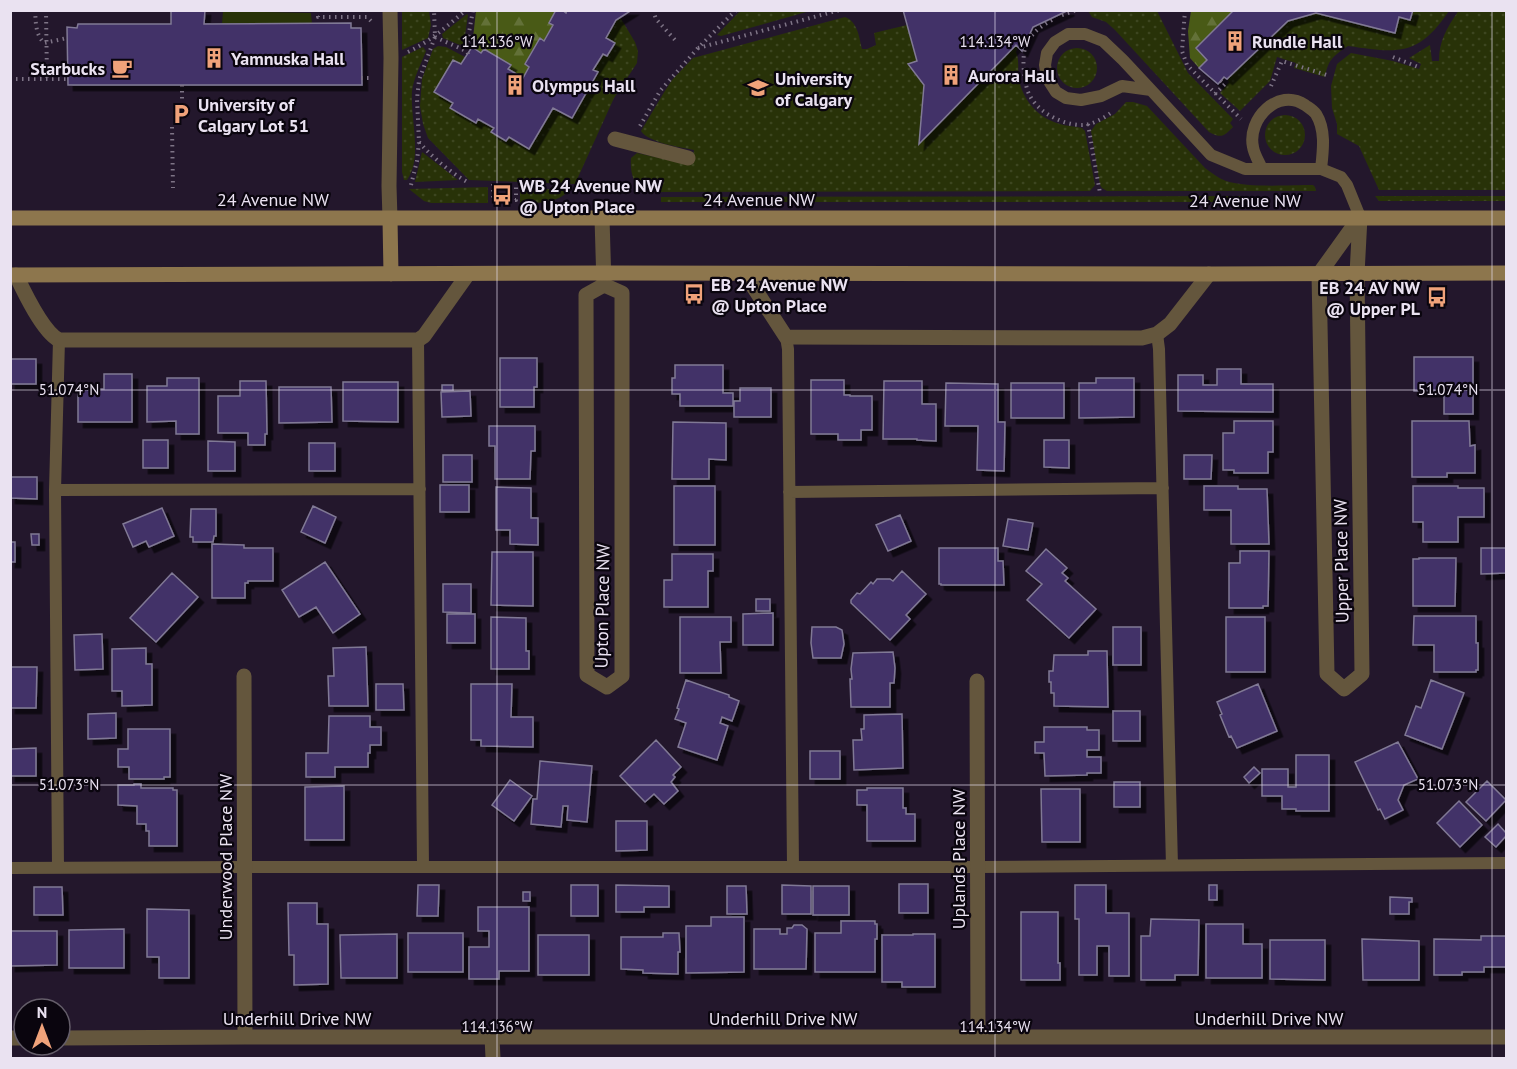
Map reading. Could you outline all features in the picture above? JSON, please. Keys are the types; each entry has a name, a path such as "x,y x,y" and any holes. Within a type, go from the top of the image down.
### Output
{"street":[{"path":"390,10 391,274"},
{"path":"615,139 688,158"},
{"path":"1319,274 1360,217"},
{"name":"Upper Place NW","path":"1319,274 1327,674 1344,689 1362,674 1357,274 1360,217"},
{"name":"24 Avenue NW","path":"10,218 1506,218"},
{"path":"602,218 604,279"},
{"path":"13,275 468,274 604,279 745,274 1506,273"},
{"path":"13,275 52,337 59,340 418,340 424,336 468,274"},
{"path":"745,274 786,337 1142,338 1157,334 1170,324 1209,274"},
{"name":"Upton Place NW","path":"604,279 622,293 622,676 607,687 587,675 586,295 604,279"},
{"name":"Underwood Place NW","path":"244,676 245,1037"},
{"name":"Uplands Place NW","path":"977,681 978,1037"},
{"path":"492,1037 493,1059"},
{"name":"Underhill Drive NW","path":"72,1038 1506,1037"}],"lane":[{"path":"1151,90 1122,86 1101,96 1081,100 1066,98 1056,92 1047,78 1045,65 1047,53 1055,42 1068,34 1085,34 1103,41 1151,90 1211,155 1245,169 1321,169 1341,177 1347,185 1360,217"},
{"path":"1262,169 1253,147 1254,130 1265,109 1275,101 1286,100 1299,101 1315,112 1323,145 1321,169"},
{"path":"1157,334 1172,866"},
{"path":"786,337 788,349 793,867"},
{"path":"58,868 55,490 59,340"},
{"path":"418,340 423,867"},
{"path":"789,492 1163,488"},
{"path":"55,490 420,489"},
{"path":"10,868 978,867 1506,863"}],"path":[{"path":"35,10 36,30 44,43 67,38"},
{"path":"46,10 47,79"},
{"path":"318,10 318,17 367,17 371,20 372,26"},
{"path":"411,185 419,142 417,99 419,80 435,37 434,10"},
{"path":"403,54 435,37 466,10"},
{"path":"435,37 467,52 473,10"},
{"path":"653,10 656,19 675,40"},
{"path":"640,126 660,91 736,10"},
{"path":"816,10 818,17"},
{"path":"698,48 840,10"},
{"path":"1185,10 1182,51 1187,65 1243,121"},
{"path":"1393,57 1418,67"},
{"path":"1295,65 1330,76"},
{"path":"361,78 373,78 373,70"},
{"path":"10,79 67,79"},
{"path":"1215,94 1225,84 1221,81"},
{"path":"182,85 182,102"},
{"path":"1088,124 1100,193"},
{"path":"172,127 172,188"},
{"path":"419,142 454,175 469,183"},
{"path":"494,184 493,199 516,200 516,184"}],"green space":[{"path":"1459,10 1506,11 1506,190 1379,190 1359,146 1337,134 1331,86 1337,64 1351,53 1393,61 1419,69 1421,64 1409,58 1430,45 1432,61 1439,61 1440,47 1445,34"},
{"path":"223,11 311,13 312,24 222,24"},
{"path":"402,11 429,11 431,25 428,38 402,50"},
{"path":"476,11 556,11 549,22 553,25 544,41 540,39 525,64 529,67 523,78 472,47"},
{"path":"740,11 810,11 721,36 717,35"},
{"path":"1088,11 1157,11 1188,73 1233,119 1230,123 1233,127 1222,136 1209,132 1115,30 1106,22 1092,17"},
{"path":"1191,11 1234,11 1196,48 1207,60 1199,68 1190,58 1188,31"},
{"path":"1413,11 1449,11 1427,37 1406,48 1381,50 1348,46 1332,59 1325,77 1294,68 1296,63 1277,57 1270,81 1240,111 1220,93 1229,82 1227,79 1288,21 1316,13 1394,33 1399,17 1410,20"},
{"path":"467,14 464,43 460,45 443,38 442,34"},
{"path":"620,17 635,42 638,51 637,63 614,98 575,184 469,180 428,138 420,106 422,79 433,49 438,46 446,47 465,57 461,64 453,60 435,92 453,103 450,108 476,123 478,119 494,128 492,132 506,141 509,137 529,149 553,108 572,118 598,73 593,70 603,54 607,56 615,43 606,38"},
{"path":"845,17 853,22 862,49 876,45 874,33 907,25 917,61 908,64 924,85 920,143 1016,45 1018,47 1016,52 1019,80 1031,106 1047,119 1082,128 1085,131 1095,185 1090,191 649,192 639,187 631,169 631,158 637,153 691,165 694,150 651,139 641,131 672,80 693,58"},
{"path":"423,47 426,51 412,91 414,160 412,171 407,180 404,180 402,172 402,57"},
{"path":"1077,48 1085,49 1091,54 1096,60 1096,76 1091,82 1085,87 1077,88 1069,87 1063,82 1058,76 1057,68 1058,60 1063,54 1069,49"},
{"path":"1126,102 1147,106 1205,168 1223,180 1256,185 1313,185 1316,191 1107,191 1100,185 1091,131 1096,124 1115,114"},
{"path":"1285,115 1293,116 1299,121 1304,127 1304,143 1299,149 1293,154 1285,155 1277,154 1271,149 1266,143 1265,135 1266,127 1271,121 1277,116"},
{"path":"422,152 458,180 415,182"},
{"path":"488,187 488,203 431,203 424,201 409,189"},
{"path":"520,188 570,190 553,200 540,203 520,203"},
{"path":"1245,196 1245,202 661,202 661,197"},
{"path":"1375,196 1506,196 1506,201 1379,201"}],"building":[{"name":"Yamnuska Hall","path":"171,10 205,10 204,24 351,23 351,28 361,28 362,85 68,85 67,27 77,28 78,24 171,24"},
{"name":"Olympus Hall","path":"556,10 566,13 567,10 632,10 616,20 606,38 615,43 607,56 603,54 593,70 598,72 572,118 553,108 529,149 509,137 506,141 491,132 494,128 478,119 476,123 450,108 453,103 434,92 453,60 461,64 472,47 481,53 484,49 511,65 508,69 523,78 529,67 525,64 540,38 544,41 553,25 549,23"},
{"name":"Aurora Hall","path":"903,10 1069,10 1033,27 1022,51 1016,45 919,144 924,85 908,64 917,61"},
{"name":"Rundle Hall","path":"1234,10 1413,10 1410,20 1399,17 1395,33 1316,13 1288,21 1227,79 1224,77 1218,84 1199,68 1207,60 1196,48"},
{"path":"1414,357 1473,357 1473,414 1444,414 1444,391 1414,391"},
{"path":"500,358 537,358 534,407 500,407"},
{"path":"10,359 36,359 36,384 10,384"},
{"path":"675,365 723,365 723,393 733,393 733,406 680,406 680,394 672,394"},
{"path":"1217,369 1241,369 1241,384 1273,384 1273,412 1178,411 1178,375 1203,375 1203,385 1217,385"},
{"path":"104,374 132,374 132,422 78,422 78,389 104,389"},
{"path":"167,378 199,378 199,434 176,434 176,421 147,422 147,386 167,386"},
{"path":"1096,378 1134,378 1134,417 1079,418 1079,383 1096,383"},
{"path":"811,380 844,380 844,395 872,396 872,430 861,430 861,440 838,440 838,434 811,434"},
{"path":"240,381 266,381 267,434 265,434 265,445 248,445 248,433 218,433 218,396 240,396"},
{"path":"884,381 922,381 922,404 936,404 936,441 883,439"},
{"path":"343,382 398,382 398,422 343,421"},
{"path":"946,383 998,384 998,422 1005,422 1004,471 977,470 978,426 945,426"},
{"path":"1011,383 1064,383 1064,418 1011,418"},
{"path":"442,385 453,385 453,391 442,391"},
{"path":"279,387 331,387 332,422 279,423"},
{"path":"740,388 771,388 771,417 734,417 734,401 740,401"},
{"path":"470,391 471,416 442,417 441,392"},
{"path":"1234,421 1273,421 1273,452 1268,452 1268,473 1234,473 1234,470 1223,470 1223,433 1234,433"},
{"path":"1412,421 1469,421 1470,446 1475,445 1475,473 1447,473 1447,477 1412,477"},
{"path":"673,422 726,423 726,460 709,459 709,479 672,479"},
{"path":"489,426 535,426 535,451 531,451 530,479 495,479 495,446 489,446"},
{"path":"143,440 168,440 168,468 143,468"},
{"path":"1044,440 1069,440 1069,468 1044,467"},
{"path":"208,441 235,442 235,471 208,471"},
{"path":"309,443 335,443 335,471 309,471"},
{"path":"443,455 472,455 472,482 443,482"},
{"path":"1184,455 1212,455 1211,479 1184,479"},
{"path":"10,477 37,477 37,499 10,498"},
{"path":"440,485 469,485 469,512 440,512"},
{"path":"674,486 715,486 715,545 674,545"},
{"path":"1204,486 1267,489 1269,544 1231,544 1231,510 1204,510"},
{"path":"1413,486 1484,488 1484,517 1458,517 1458,542 1423,542 1423,522 1413,522"},
{"path":"496,487 531,488 531,518 538,518 538,545 510,544 510,530 496,530"},
{"path":"313,506 336,517 325,543 301,532"},
{"path":"162,508 174,536 149,547 146,541 133,547 123,524"},
{"path":"191,509 216,509 216,536 213,542 193,542 193,537 190,537"},
{"path":"900,515 911,541 888,551 876,525"},
{"path":"1008,519 1033,523 1028,550 1003,546"},
{"path":"31,534 39,534 39,545 32,545"},
{"path":"10,542 15,542 15,562 10,562"},
{"path":"212,544 244,545 244,548 273,548 273,581 248,581 245,583 245,598 212,598"},
{"path":"939,548 998,548 998,561 1003,561 1004,585 939,584"},
{"path":"1481,548 1506,548 1506,573 1481,574"},
{"path":"1046,549 1067,568 1062,573 1068,578 1065,581 1096,609 1069,638 1027,600 1042,584 1026,571"},
{"path":"1240,551 1269,551 1268,606 1229,608 1229,563 1240,563"},
{"path":"492,552 533,552 533,606 491,605"},
{"path":"672,554 713,554 713,571 708,571 708,607 664,607 664,580 672,580"},
{"path":"1456,558 1455,606 1413,606 1413,559"},
{"path":"325,562 360,614 333,633 316,607 299,617 282,590"},
{"path":"902,571 926,594 906,615 910,619 890,640 851,603 851,600 871,582 873,584 877,579 893,581"},
{"path":"172,573 198,597 156,642 130,618"},
{"path":"443,584 471,584 471,613 443,612"},
{"path":"756,599 770,599 770,611 756,611"},
{"path":"773,613 773,645 743,645 743,614"},
{"path":"447,614 475,614 475,643 447,643"},
{"path":"1414,616 1476,616 1478,670 1476,672 1434,672 1434,645 1413,645"},
{"path":"491,617 526,618 526,651 529,651 529,669 491,669"},
{"path":"680,617 731,617 731,642 720,642 721,673 680,673"},
{"path":"1226,617 1265,617 1265,672 1226,672"},
{"path":"812,627 836,627 842,630 844,644 841,658 813,658"},
{"path":"1113,627 1141,627 1141,665 1113,665"},
{"path":"102,634 103,669 75,670 74,635"},
{"path":"366,647 368,706 329,706 328,676 334,676 333,648"},
{"path":"146,648 146,664 152,664 152,705 122,706 122,691 112,691 112,649"},
{"path":"1088,651 1107,651 1108,707 1054,706 1054,693 1051,693 1049,671 1053,671 1054,655 1088,655"},
{"path":"893,652 895,668 894,683 890,683 890,707 851,707 850,679 852,679 853,653"},
{"path":"10,667 37,667 36,708 10,708"},
{"path":"686,680 729,695 739,701 732,721 722,717 720,723 728,726 717,760 678,747 686,723 675,719"},
{"path":"1431,680 1464,693 1442,749 1405,735 1416,706 1421,708"},
{"path":"376,684 403,684 404,710 376,710"},
{"path":"471,684 512,684 511,717 533,717 533,747 481,746 481,740 471,740"},
{"path":"1258,684 1277,731 1237,748 1231,736 1229,737 1217,702"},
{"path":"1113,711 1140,711 1140,741 1113,741"},
{"path":"116,713 116,738 88,739 88,714"},
{"path":"902,714 903,768 854,770 853,740 862,740 861,729 864,729 864,715"},
{"path":"329,716 370,716 370,727 381,727 381,745 370,745 368,767 335,767 335,777 306,777 306,753 328,753"},
{"path":"1044,727 1087,727 1087,730 1099,730 1099,750 1087,750 1087,757 1101,757 1101,773 1045,776 1044,753 1035,753 1035,742 1044,742"},
{"path":"128,729 170,729 170,777 129,779 129,767 118,767 118,749 128,749"},
{"path":"656,740 681,767 673,775 675,777 671,782 678,791 664,804 654,794 645,802 620,776"},
{"path":"1398,742 1418,779 1404,785 1398,800 1403,810 1385,819 1380,809 1378,810 1355,762"},
{"path":"36,748 36,776 10,776 10,749"},
{"path":"810,751 840,751 840,779 810,779"},
{"path":"1296,755 1329,755 1329,811 1282,809 1282,796 1262,796 1262,769 1288,769 1288,787 1296,787"},
{"path":"540,761 592,766 587,822 567,820 568,806 563,806 561,827 531,824 533,799 537,799"},
{"path":"1254,767 1260,773 1249,783 1244,777"},
{"path":"510,780 532,796 514,821 492,805"},
{"path":"1487,781 1506,800 1486,821 1466,802"},
{"path":"1114,782 1140,782 1140,807 1114,807"},
{"path":"141,784 141,788 177,790 177,846 149,846 149,831 146,831 146,824 137,824 137,806 118,805 118,785"},
{"path":"344,786 344,840 305,840 305,787"},
{"path":"867,788 903,788 903,808 906,808 906,814 915,814 915,841 867,841 867,805 857,805 857,790 867,790"},
{"path":"1041,789 1080,789 1080,842 1042,842"},
{"path":"1459,801 1482,825 1460,847 1437,823"},
{"path":"616,821 647,821 647,850 616,851"},
{"path":"1498,824 1506,836 1496,847 1485,837"},
{"path":"899,884 928,884 928,913 899,913"},
{"path":"418,885 439,885 438,916 417,916"},
{"path":"571,885 598,885 598,916 571,916"},
{"path":"616,885 669,886 669,907 644,907 644,912 616,912"},
{"path":"782,885 811,886 811,914 782,914"},
{"path":"1075,885 1106,885 1106,913 1129,913 1129,976 1109,976 1109,946 1097,946 1097,975 1079,975 1079,919 1075,919"},
{"path":"1209,885 1217,885 1217,900 1209,900"},
{"path":"727,886 746,886 747,914 727,914"},
{"path":"813,886 849,886 849,915 813,915"},
{"path":"34,887 62,887 63,915 34,915"},
{"path":"523,892 530,892 530,901 523,901"},
{"path":"1390,897 1412,898 1412,902 1409,902 1409,914 1390,914"},
{"path":"288,903 317,903 317,924 328,924 328,984 294,985 294,955 289,955"},
{"path":"478,907 529,907 529,971 499,971 499,979 469,979 469,947 489,947 489,931 478,931"},
{"path":"147,909 189,910 189,978 159,978 159,957 147,957"},
{"path":"1021,912 1058,912 1060,980 1021,980"},
{"path":"711,917 744,917 744,972 686,973 686,926 711,926"},
{"path":"1151,919 1199,920 1198,975 1175,975 1175,980 1141,980 1141,936 1150,936"},
{"path":"841,921 875,921 877,924 875,972 815,972 815,933 841,933"},
{"path":"1206,924 1243,924 1243,944 1262,944 1262,978 1206,978"},
{"path":"794,925 802,925 807,929 806,969 754,969 754,929 780,929 780,934 787,934 787,928 792,928"},
{"path":"124,929 124,968 69,968 69,930"},
{"path":"10,931 57,931 57,965 10,966"},
{"path":"408,933 463,933 463,972 408,972"},
{"path":"663,933 679,933 678,974 643,973 643,970 621,969 621,937 663,937"},
{"path":"397,934 397,978 341,978 340,935"},
{"path":"935,934 935,987 902,987 902,982 882,982 882,935"},
{"path":"538,935 589,935 589,975 538,975"},
{"path":"1481,936 1506,936 1506,967 1484,967 1484,972 1462,972 1462,975 1434,975 1434,939 1481,940"},
{"path":"1362,939 1419,941 1419,980 1363,980"},
{"path":"1270,940 1325,940 1325,980 1270,979"}],"place":[{"name":"Rundle Hall","path":"1235,41"},
{"name":"Yamnuska Hall","path":"214,58"},
{"name":"Starbucks","path":"122,68"},
{"name":"Aurora Hall","path":"951,75"},
{"name":"Olympus Hall","path":"515,85"},
{"name":"University of Calgary","path":"758,88"},
{"name":"University of Calgary Lot 51","path":"181,114"},
{"name":"WB 24 Avenue NW @ Upton Place","path":"502,195"},
{"name":"EB 24 Avenue NW @ Upton Place","path":"694,294"},
{"name":"EB 24 AV NW @ Upper PL","path":"1437,297"}]}
